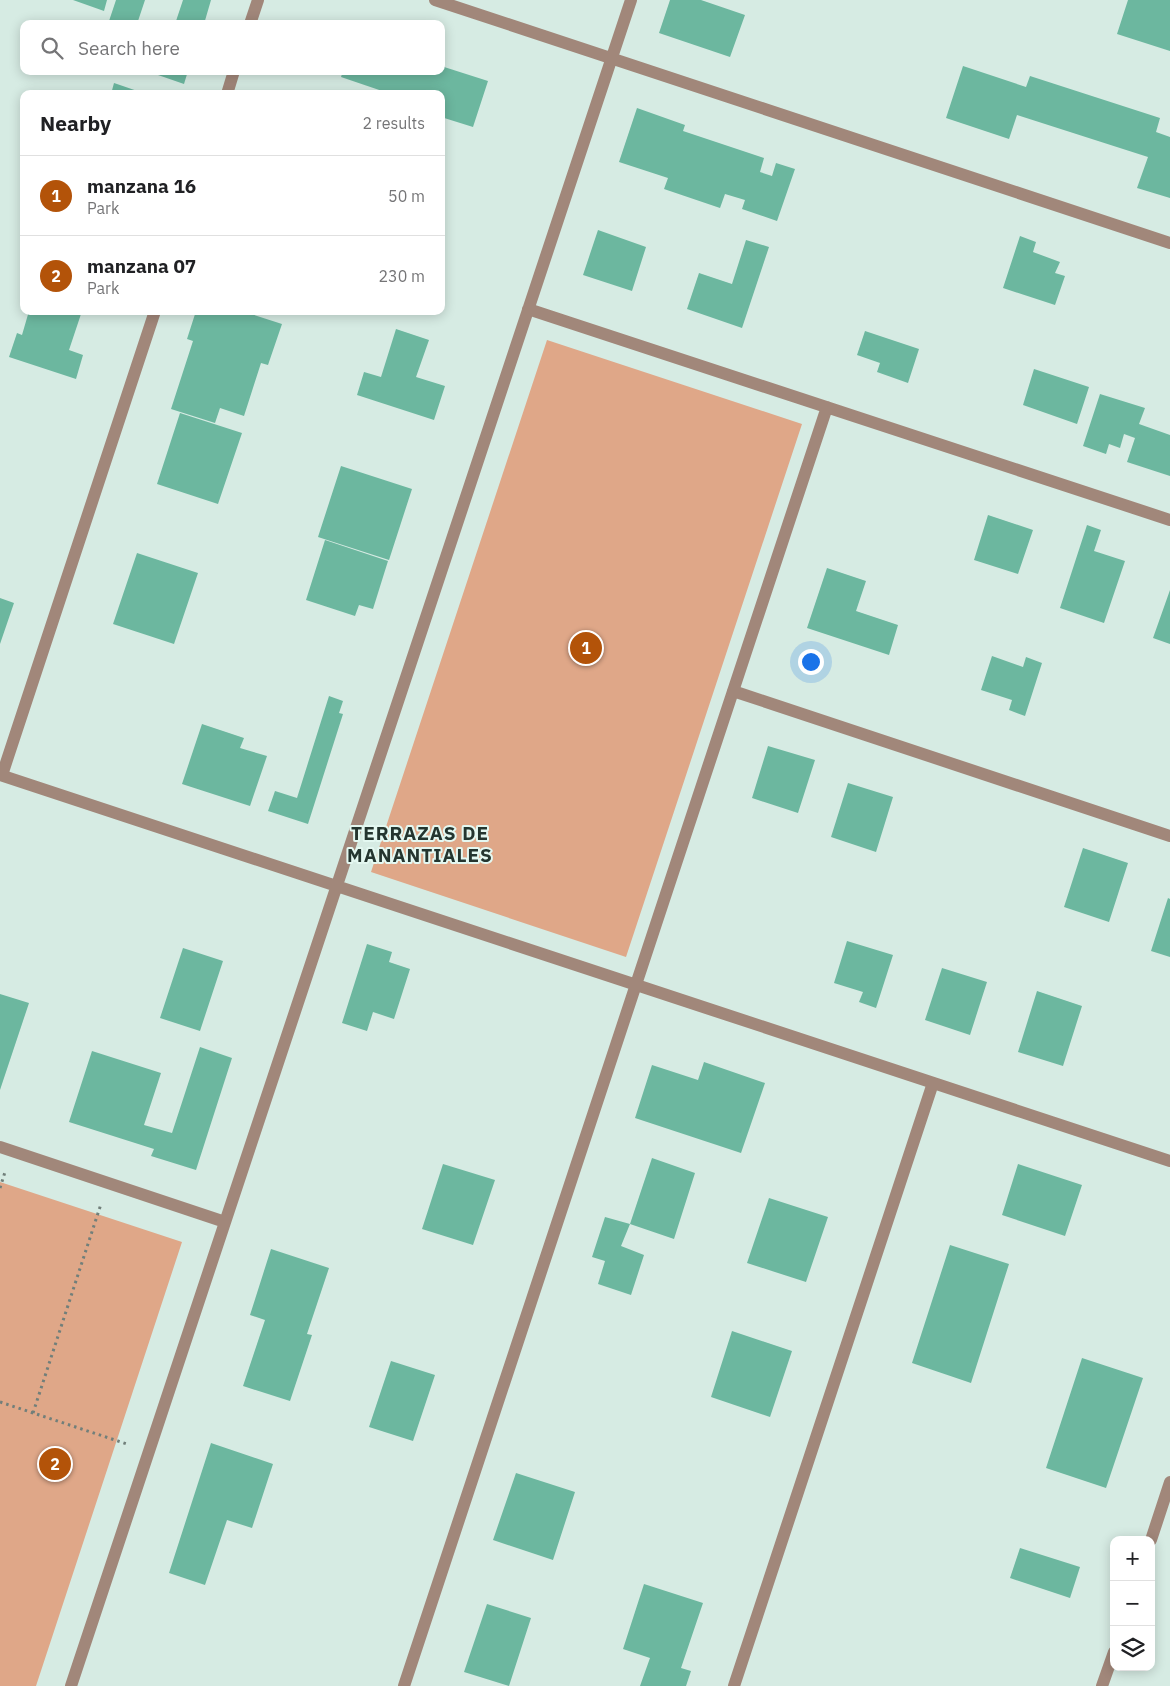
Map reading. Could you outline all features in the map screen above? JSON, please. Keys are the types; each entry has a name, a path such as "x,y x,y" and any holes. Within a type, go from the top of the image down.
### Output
{"street":[{"path":"251,20 258,0"},
{"path":"435,0 1170,243"},
{"path":"71,1686 631,0"},
{"path":"228,90 233,75"},
{"path":"528,309 1170,520"},
{"path":"154,315 1,775 1170,1161"},
{"path":"404,1686 827,408"},
{"path":"733,692 1170,836"},
{"path":"734,1686 933,1083"},
{"path":"0,1147 225,1222"},
{"path":"1152,1536 1170,1482"},
{"path":"1102,1686 1110,1663"}],"path":[{"path":"33,1413 108,1184"},
{"path":"0,1402 149,1452"}],"shaded area":[{"path":"547,340 802,424 626,957 371,872"},
{"path":"0,1182 182,1242 36,1686 0,1686"}],"building":[{"path":"73,0 107,0 104,11"},
{"path":"116,0 145,0 138,20 109,20"},
{"path":"183,0 211,0 205,20 176,20"},
{"path":"670,0 701,0 745,15 730,57 659,33"},
{"path":"1128,0 1170,0 1170,51 1117,34"},
{"path":"963,66 1026,87 1030,76 1160,118 1156,132 1170,137 1170,198 1137,188 1148,157 1017,115 1009,139 946,118"},
{"path":"445,67 488,81 473,127 445,118 445,90 379,90 341,77 342,75 445,75"},
{"path":"158,75 187,75 184,84"},
{"path":"114,83 134,90 112,90"},
{"path":"637,108 685,125 683,131 764,158 760,172 772,176 776,163 795,169 777,221 742,209 745,200 725,194 720,208 664,189 668,178 619,162"},
{"path":"598,230 646,247 632,291 583,275"},
{"path":"1020,236 1036,242 1033,252 1060,262 1055,273 1065,276 1055,305 1003,288"},
{"path":"746,240 769,247 742,328 687,309 699,273 732,284"},
{"path":"28,315 81,315 69,350 83,355 76,379 9,357 17,333 22,335"},
{"path":"195,315 254,315 282,324 268,365 261,363 244,416 220,408 215,423 171,409 193,341 187,339"},
{"path":"396,329 429,340 416,377 445,386 434,420 357,395 364,372 381,377"},
{"path":"865,331 919,349 908,383 877,372 880,363 857,355"},
{"path":"1034,369 1089,387 1077,424 1023,405"},
{"path":"1100,394 1145,408 1139,424 1170,435 1170,476 1127,462 1135,438 1124,434 1120,448 1109,444 1106,454 1083,446"},
{"path":"180,413 242,433 218,504 157,484"},
{"path":"341,466 412,489 389,560 318,537"},
{"path":"988,515 1033,530 1018,574 974,560"},
{"path":"1087,525 1101,530 1094,551 1125,561 1104,623 1060,608"},
{"path":"325,540 388,561 373,609 359,605 355,616 306,600"},
{"path":"137,553 198,573 174,644 113,624"},
{"path":"827,568 866,581 856,611 898,625 889,655 807,628"},
{"path":"1170,590 1170,644 1153,638"},
{"path":"0,598 14,603 0,644"},
{"path":"992,656 1023,667 1026,657 1042,663 1025,716 1009,710 1012,700 981,690"},
{"path":"329,696 343,701 339,713 343,714 308,824 268,811 275,791 297,798"},
{"path":"202,724 244,738 240,748 267,756 250,806 182,784"},
{"path":"768,746 815,760 798,813 752,798"},
{"path":"848,783 893,797 876,852 831,837"},
{"path":"1083,848 1128,863 1109,922 1064,907"},
{"path":"1168,898 1170,899 1170,957 1151,951"},
{"path":"847,941 893,955 876,1008 859,1002 863,992 834,983"},
{"path":"367,944 392,952 389,962 410,969 394,1019 373,1012 367,1031 342,1023"},
{"path":"183,948 223,961 200,1031 160,1018"},
{"path":"942,968 987,982 970,1035 925,1020"},
{"path":"1037,991 1082,1006 1063,1066 1018,1052"},
{"path":"0,994 29,1003 0,1090"},
{"path":"200,1047 232,1058 196,1170 151,1156 154,1149 69,1122 92,1051 161,1073 144,1125 172,1133"},
{"path":"704,1062 765,1083 741,1153 635,1118 652,1065 698,1080"},
{"path":"652,1158 695,1173 674,1239 630,1224"},
{"path":"443,1164 495,1180 473,1245 422,1229"},
{"path":"1018,1164 1082,1185 1065,1236 1002,1215"},
{"path":"769,1198 828,1217 806,1282 747,1263"},
{"path":"605,1217 630,1224 621,1246 644,1255 631,1295 598,1284 605,1261 592,1257"},
{"path":"950,1245 1009,1264 971,1383 912,1363"},
{"path":"271,1249 329,1268 307,1334 312,1335 290,1401 243,1386 265,1320 250,1315"},
{"path":"732,1331 792,1351 770,1417 711,1397"},
{"path":"1082,1358 1143,1378 1106,1488 1046,1468"},
{"path":"391,1361 435,1375 413,1441 369,1427"},
{"path":"211,1443 273,1464 252,1528 227,1520 205,1585 169,1573"},
{"path":"516,1473 575,1492 553,1560 493,1540"},
{"path":"1020,1548 1080,1567 1070,1598 1010,1578"},
{"path":"644,1584 703,1603 681,1668 691,1671 686,1686 640,1686 650,1658 623,1649"},
{"path":"487,1604 531,1618 509,1686 464,1672"}],"place":[{"name":"manzana 16","path":"586,648"},
{"name":"manzana 07","path":"55,1464"}],"district":[{"name":"TERRAZAS DE MANANTIALES","path":"420,844"}]}
